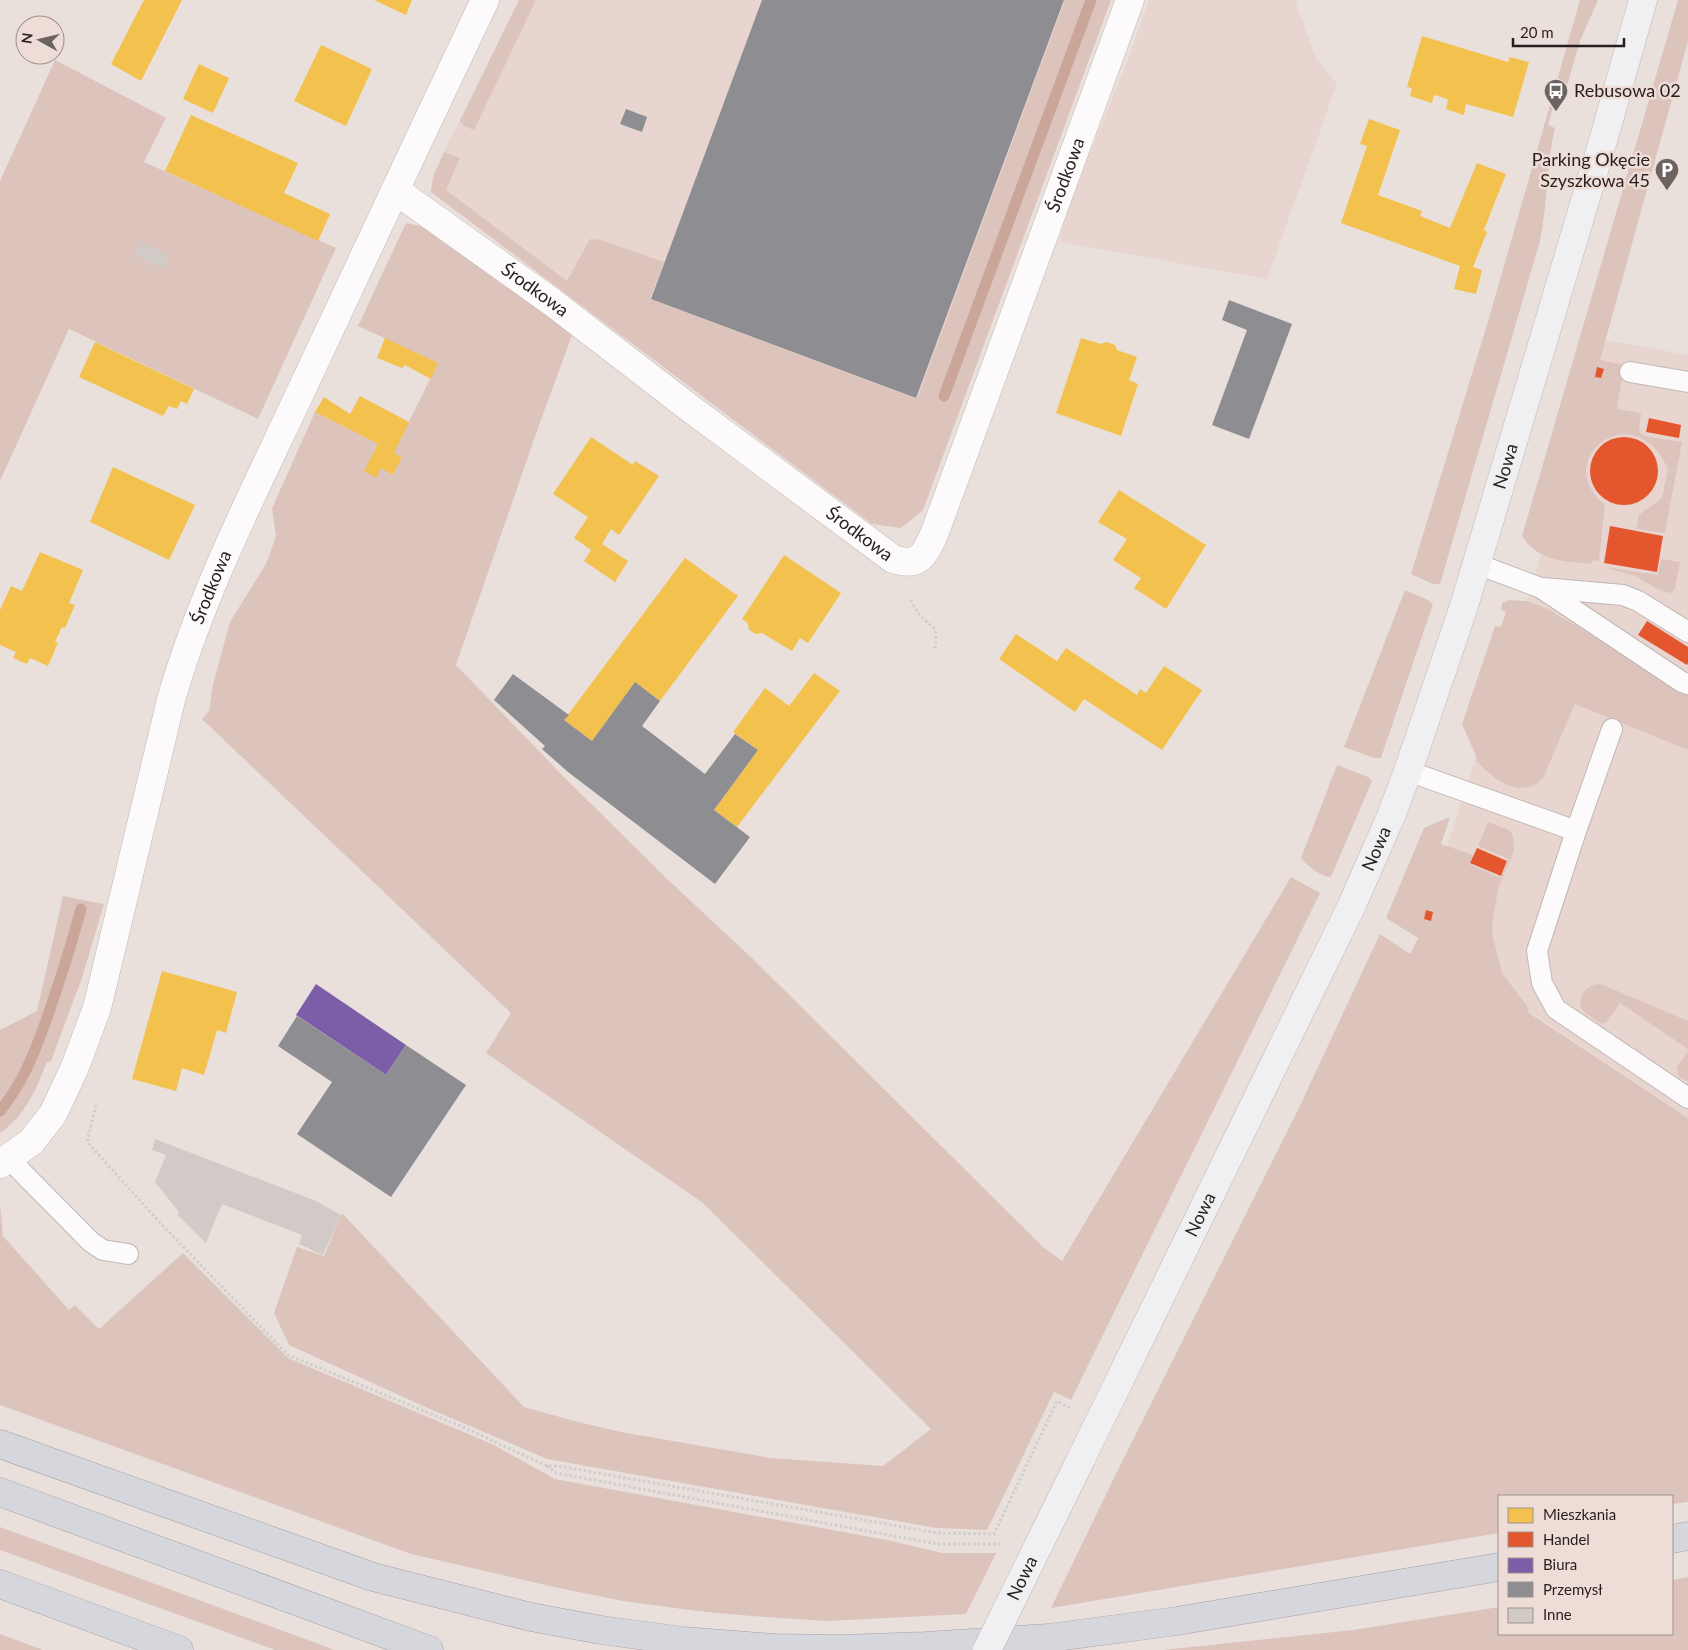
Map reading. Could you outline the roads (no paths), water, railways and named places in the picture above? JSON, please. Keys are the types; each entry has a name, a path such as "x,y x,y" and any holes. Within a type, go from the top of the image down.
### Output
{"highway":[{"path":"0,1444 374,1577 531,1617 601,1630 683,1641 773,1648 842,1649 1049,1638 1177,1621 1498,1567"},
{"path":"0,1492 428,1650"},
{"path":"1673,1539 1688,1536"},
{"path":"0,1584 179,1650"}],"street":[{"name":"Środkowa","path":"4,1162 30,1142 53,1114 68,1086 97,1008 159,747 181,665 199,616 248,502 485,0"},
{"name":"Środkowa","path":"395,190 552,302 687,406 893,559 902,562 915,561 925,554 934,532 1130,0"},
{"name":"Nowa","path":"986,1650 1352,905 1391,816 1408,771 1477,564 1619,88 1643,0"}],"lane":[{"path":"1630,372 1688,382"},
{"path":"1477,564 1541,588 1688,684"},
{"path":"1541,588 1623,594 1688,631"},
{"path":"1612,729 1537,951 1542,983 1556,1010 1688,1098"},
{"path":"1408,771 1576,831"},
{"path":"4,1162 91,1242 103,1250 128,1254"}],"waterway":[{"path":"944,396 1091,0"},
{"path":"0,1111 20,1081 35,1049 59,983 81,909"}],"place":[{"name":"Rebusowa 02","path":"1556,112"},
{"name":"Parking Okęcie Szyszkowa 45","path":"1667,191"}]}
